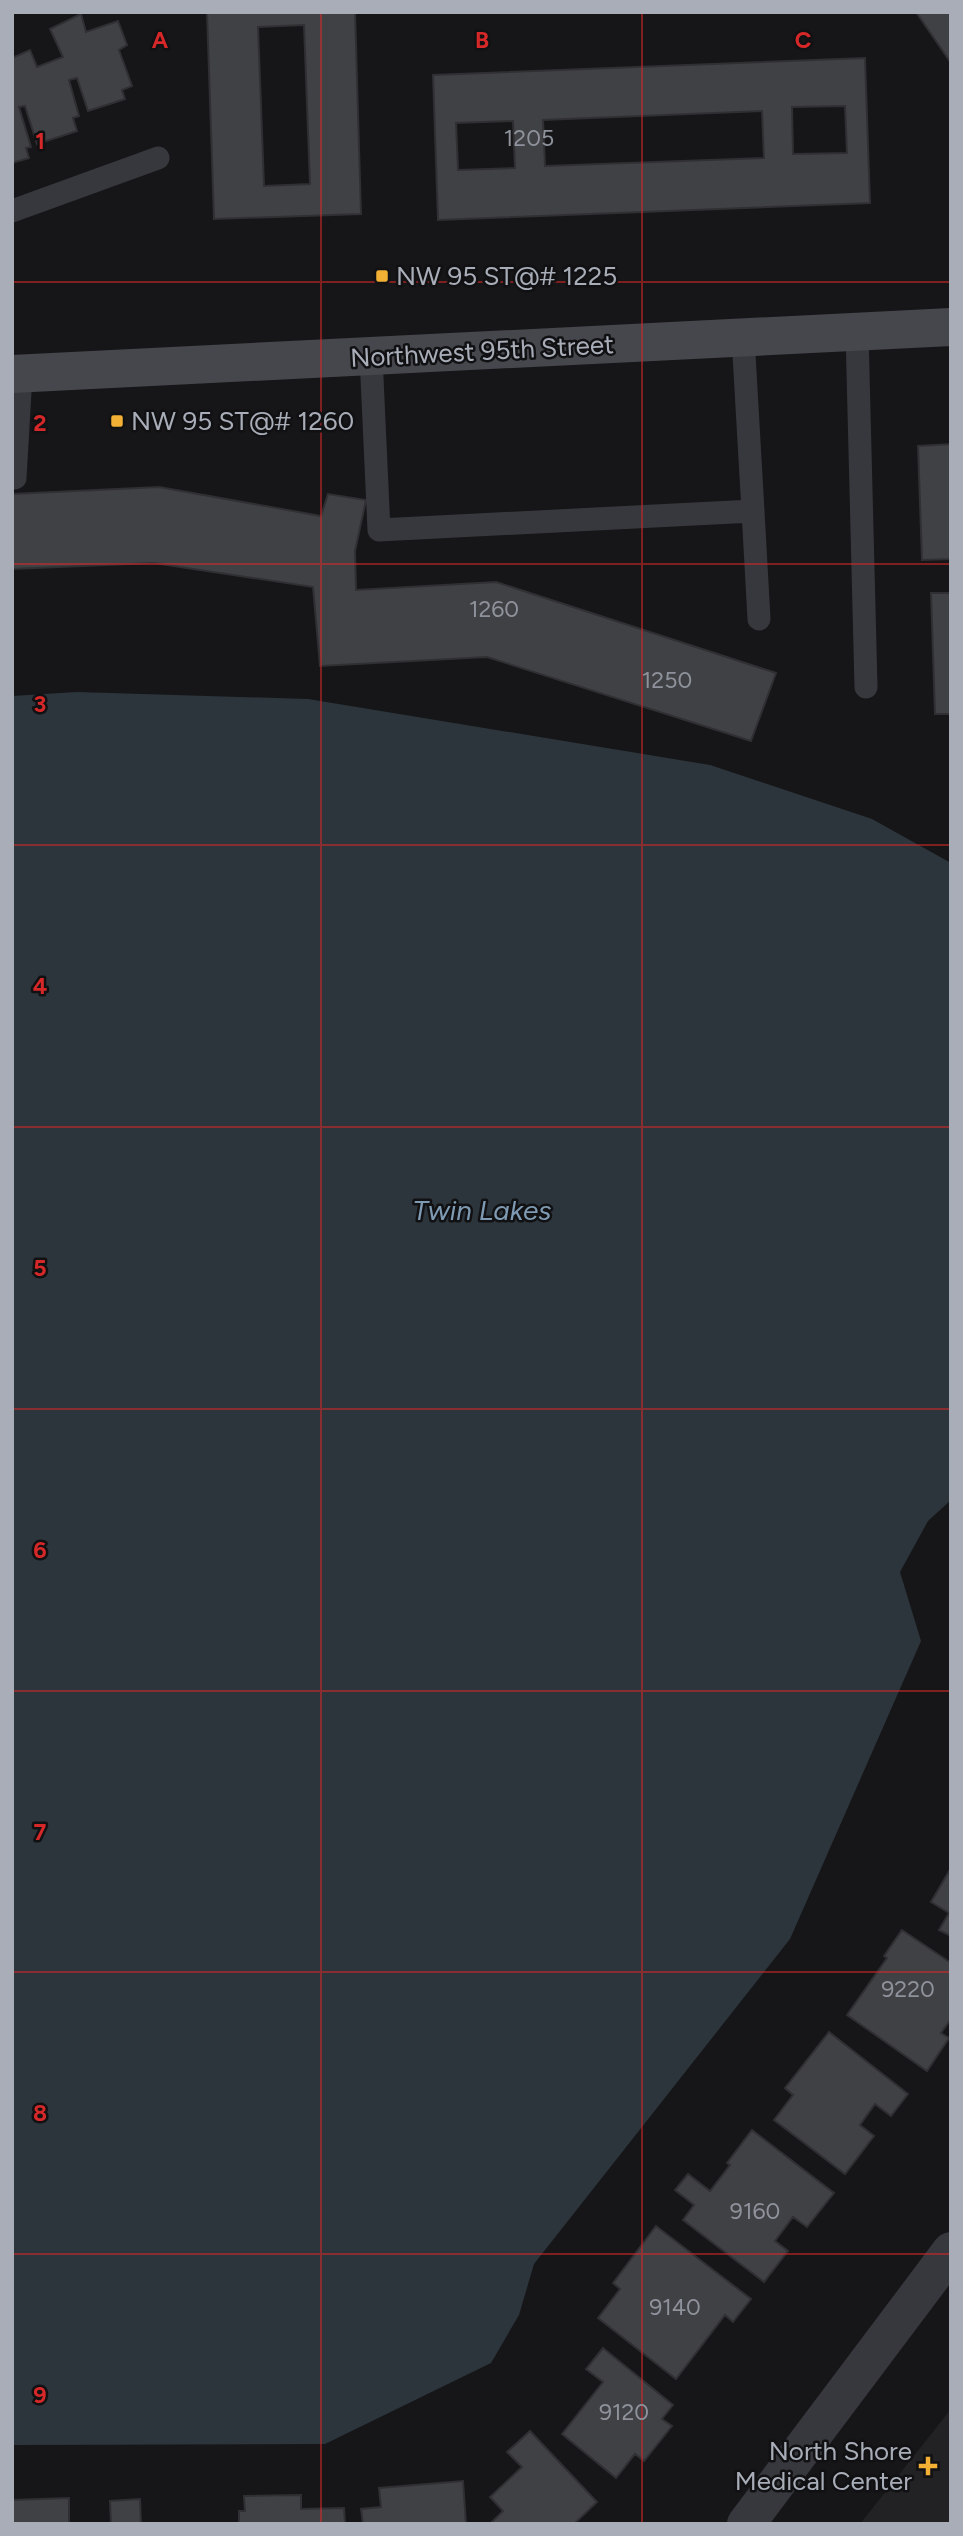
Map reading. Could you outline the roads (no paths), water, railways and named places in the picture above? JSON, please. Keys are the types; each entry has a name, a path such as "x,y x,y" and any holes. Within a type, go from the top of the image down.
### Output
{"main road":[{"name":"Northwest 95th Street","path":"17,374 951,327"}],"street":[{"path":"746,2524 951,2251"}],"lane":[{"path":"12,211 158,158"},
{"path":"857,332 866,687"},
{"path":"743,337 759,619"},
{"path":"371,356 379,530 753,511"},
{"path":"12,478 15,478 17,374"}],"water":[{"name":"Twin Lakes","path":"77,692 308,699 710,765 872,819 951,863 951,1500 928,1521 900,1572 921,1641 790,1939 534,2264 519,2315 491,2363 325,2444 12,2445 12,696"}],"place":[{"name":"NW 95 ST@# 1225","path":"382,276"},
{"name":"NW 95 ST@# 1260","path":"117,421"},
{"name":"North Shore Medical Center","path":"928,2466"}]}
